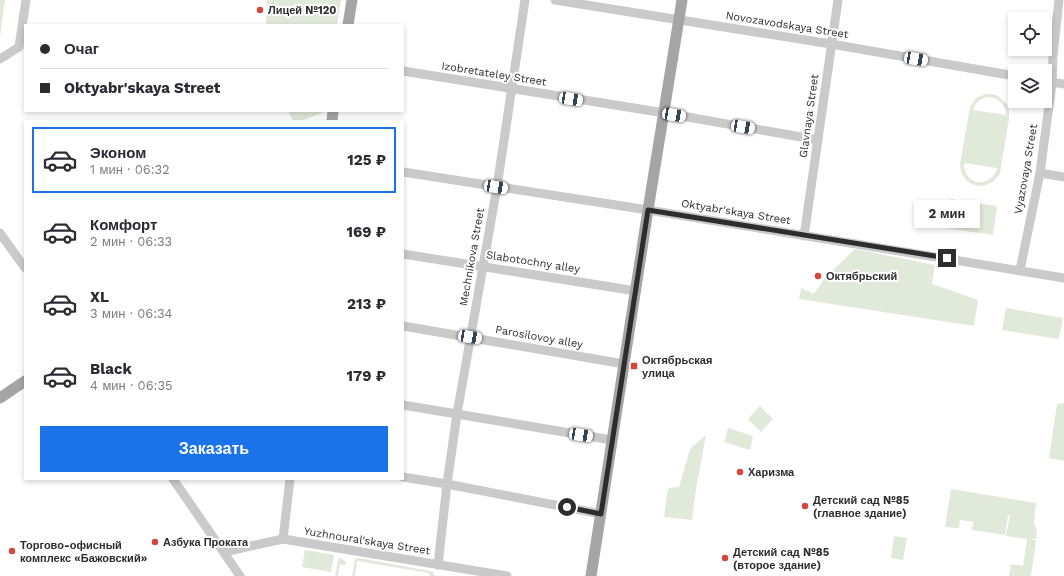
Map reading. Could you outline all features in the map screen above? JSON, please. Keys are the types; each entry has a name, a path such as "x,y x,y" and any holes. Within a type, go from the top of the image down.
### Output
{"main road":[{"path":"348,24 352,0"},
{"path":"591,576 682,0"},
{"path":"0,398 24,382"}],"street":[{"path":"0,59 19,47 26,0"},
{"name":"Mechnikova Street","path":"438,565 457,414 496,187 525,0"},
{"name":"Novozavodskaya Street","path":"555,0 832,44 1008,75"},
{"name":"Glavnaya Street","path":"804,236 838,0"},
{"name":"Vyazovaya Street","path":"1051,64 1059,0"},
{"name":"Izobretateley Street","path":"404,71 665,113 818,140"},
{"path":"1052,82 1064,84"},
{"name":"Vyazovaya Street","path":"1020,270 1040,173 1046,108"},
{"name":"Oktyabr'skaya Street","path":"404,172 648,210 1064,278"},
{"path":"1040,173 1064,177"},
{"path":"0,233 24,267"},
{"name":"Slabotochny alley","path":"404,254 636,291"},
{"name":"Parosilovoy alley","path":"404,326 624,364"},
{"path":"404,405 612,440"},
{"path":"404,477 601,514"},
{"path":"174,480 240,576"},
{"path":"283,540 290,480"},
{"name":"Yuzhnoural'skaya Street","path":"224,552 283,540 506,576"}],"shaded area":[{"path":"0,0 5,0 0,37"},
{"path":"267,0 341,0 337,24 266,24"},
{"path":"985,94 992,94 998,96 1006,103 1009,109 1009,119 1000,173 995,180 983,186 970,183 965,178 960,164 970,107 976,98","holes":["989,97 999,100 1005,108 1006,115 973,110 975,105 983,98","964,163 997,168 994,175 989,180 978,182 972,180 968,176"]},
{"path":"288,112 322,112 304,120 292,120"},
{"path":"950,199 997,206 993,235 945,228"},
{"path":"855,249 935,265 932,284 978,300 974,326 799,299 801,288 814,294 825,278"},
{"path":"1006,308 1063,318 1059,339 1002,330"},
{"path":"1064,403 1064,461 1049,458 1057,404"},
{"path":"760,406 773,419 761,432 748,419"},
{"path":"728,428 753,436 750,450 724,442"},
{"path":"706,435 692,520 664,517 668,488 679,487 690,449"},
{"path":"951,489 1036,503 1034,523 1037,531 1036,539 1028,539 1036,540 1031,576 1009,576 1011,564 1023,566 1027,539 1006,536 1010,515 1008,515 1005,535 972,530 975,511 973,522 960,520 959,528 945,527"},
{"path":"894,536 907,538 903,560 891,558"},
{"path":"305,550 334,555 331,572 302,567"},
{"path":"339,557 346,562 345,565 340,564 338,576 335,576"},
{"path":"359,558 430,571 433,572 435,576 429,576 429,573 357,561 355,576 352,576 355,559"}],"place":[{"name":"Лицей №120","path":"260,10"},
{"name":"Октябрьский","path":"818,276"},
{"name":"Октябрьская улица","path":"634,366"},
{"name":"Харизма","path":"740,472"},
{"name":"Детский сад №85 (главное здание)","path":"805,506"},
{"name":"Азбука Проката","path":"155,542"},
{"name":"Торгово-офисный комплекс «Бажовский»","path":"12,551"},
{"name":"Детский сад №85 (второе здание)","path":"725,558"}],"route":[{"path":"567,507 601,514 648,210 947,258"}]}
